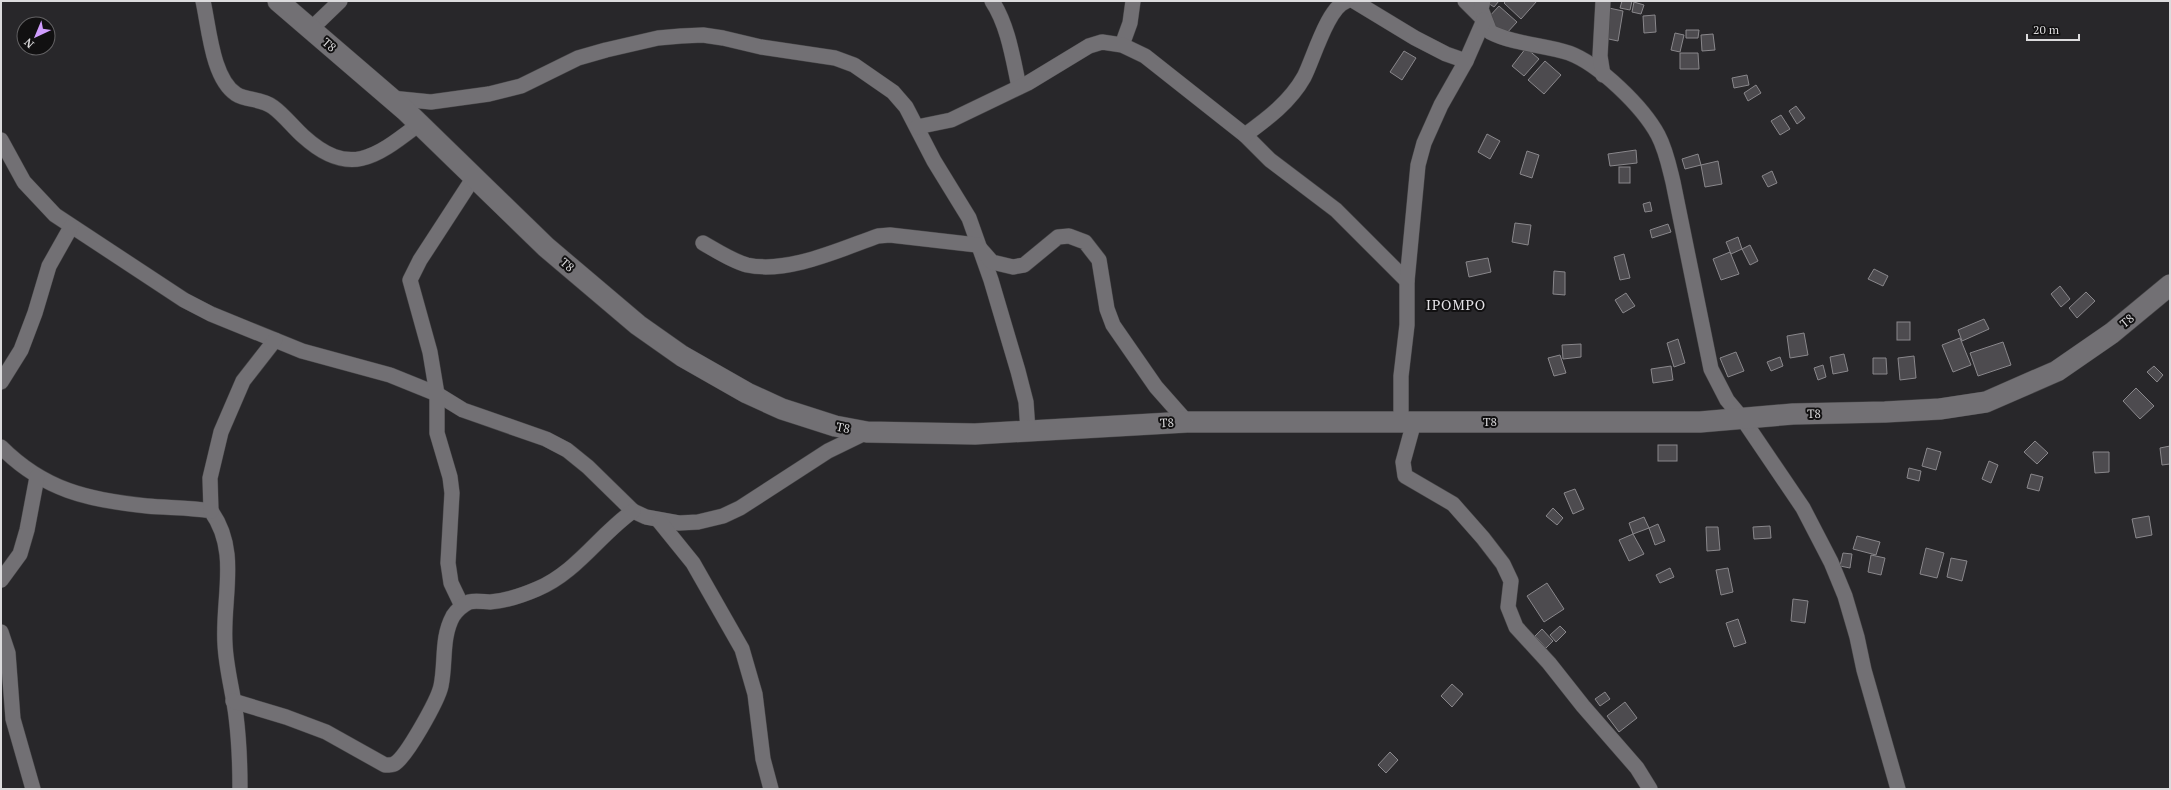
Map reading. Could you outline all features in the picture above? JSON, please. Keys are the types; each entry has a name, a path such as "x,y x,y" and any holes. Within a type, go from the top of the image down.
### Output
{"street":[{"path":"203,1 218,68 234,93 242,97 257,99 273,107 313,145 332,158 359,159 376,155 419,124"},
{"name":"T8","path":"278,1 391,98 546,247 638,325 682,356 747,393 782,409 834,426 867,432 975,434 1187,422 1700,422 1794,414 1940,409 1986,402 2057,371 2112,332 2170,285"},
{"path":"311,29 340,1"},
{"path":"992,1 998,9 1005,31 1013,58 1019,87"},
{"path":"1122,45 1130,24 1134,1"},
{"path":"1245,135 1276,112 1292,94 1311,64 1316,48 1335,10 1347,1"},
{"path":"1354,1 1415,38 1446,54 1466,61"},
{"path":"1465,1 1484,20"},
{"path":"1483,1 1481,9 1484,20 1490,32 1502,38 1536,44 1571,54 1588,63 1624,92 1642,112 1658,135 1668,158 1711,369 1727,400 1742,418 1802,508 1838,578 1857,637 1864,670 1898,789"},
{"path":"1603,1 1600,56 1603,75"},
{"path":"1484,20 1466,61 1441,105 1424,143 1418,165 1407,281 1406,325 1401,376 1407,422 1403,462 1405,476 1453,504 1483,538 1503,564 1511,581 1508,607 1516,627 1549,663 1582,706 1637,768 1650,789"},
{"path":"391,98 431,102 489,94 521,86 578,58 658,38 703,35 761,47 835,58 854,65 893,92 906,107 934,161 968,218 991,280 1018,371 1026,402 1028,431"},
{"path":"917,127 951,120 1019,87 1089,46 1102,42 1122,45 1145,56 1245,135 1270,160 1336,210 1407,281"},
{"path":"1,140 24,182 55,215 71,227 128,262 184,300 211,314 302,351 390,376 437,394 463,410 493,422 519,428 567,450 588,467 633,511 659,521 679,523 698,522 723,516 740,508 828,451 867,432"},
{"path":"462,606 451,582 448,563 452,493 450,477 437,433 437,394 430,352 410,280 420,260 474,177"},
{"path":"1,382 21,350 35,314 49,266 71,227"},
{"path":"703,243 748,265 772,266 794,263 818,257 878,236 890,235 977,245 992,262 1013,267 1024,265 1058,237 1069,236 1085,242 1099,260 1107,309 1114,325 1156,387 1187,422"},
{"path":"240,789 239,746 225,644 228,556 225,538 220,524 211,511 210,478 223,426 243,381 275,340"},
{"path":"1,447 21,466 37,477 70,491 98,498 147,506 211,511"},
{"path":"1,580 20,554 27,530 37,477"},
{"path":"233,701 286,717 326,732 385,765 393,764 398,761 412,742 440,689 445,668 444,641 454,614 462,606 471,602 492,602 512,597 538,589 559,577 619,521 633,511"},
{"path":"659,521 693,563 742,649 755,694 764,760 772,789"},
{"path":"1,632 8,653 13,719 33,789"}],"building":[{"path":"1485,1 1499,1 1494,7"},
{"path":"1506,1 1537,1 1521,19 1504,3"},
{"path":"1622,1 1632,1 1630,10 1620,8"},
{"path":"1634,2 1644,5 1641,14 1632,12"},
{"path":"1499,6 1517,22 1505,35 1487,19"},
{"path":"1609,8 1623,11 1618,41 1604,38"},
{"path":"1655,15 1656,32 1644,33 1643,16"},
{"path":"1686,30 1699,30 1698,38 1686,38"},
{"path":"1675,33 1684,35 1680,52 1671,50"},
{"path":"1713,34 1715,50 1702,51 1701,35"},
{"path":"1526,48 1539,59 1524,76 1512,66"},
{"path":"1404,51 1416,58 1402,80 1390,72"},
{"path":"1680,53 1698,53 1699,69 1680,69"},
{"path":"1545,61 1561,75 1544,94 1528,80"},
{"path":"1747,75 1749,85 1734,88 1732,78"},
{"path":"1756,85 1761,93 1748,101 1744,93"},
{"path":"1796,106 1805,118 1797,124 1789,111"},
{"path":"1781,115 1790,129 1780,135 1771,121"},
{"path":"1487,134 1500,141 1490,159 1478,152"},
{"path":"1636,150 1637,163 1610,166 1608,154"},
{"path":"1527,151 1539,155 1532,178 1520,174"},
{"path":"1698,154 1701,165 1685,169 1682,159"},
{"path":"1718,161 1722,184 1705,187 1701,165"},
{"path":"1619,167 1630,167 1630,183 1619,183"},
{"path":"1772,171 1777,183 1768,187 1762,176"},
{"path":"1650,202 1652,211 1645,212 1643,204"},
{"path":"1515,223 1531,225 1528,245 1512,242"},
{"path":"1668,224 1671,232 1652,238 1650,230"},
{"path":"1738,237 1742,249 1731,254 1726,242"},
{"path":"1750,245 1758,261 1750,265 1742,249"},
{"path":"1730,252 1739,274 1721,280 1713,259"},
{"path":"1624,254 1630,278 1620,280 1614,257"},
{"path":"1488,258 1491,272 1469,277 1466,262"},
{"path":"1874,269 1888,276 1883,286 1868,279"},
{"path":"1554,271 1565,272 1565,295 1553,294"},
{"path":"2060,286 2070,299 2061,307 2051,294"},
{"path":"2086,292 2095,301 2077,318 2069,308"},
{"path":"1626,293 1635,306 1623,313 1615,300"},
{"path":"1984,319 1989,329 1962,341 1958,330"},
{"path":"1897,322 1910,322 1910,340 1897,340"},
{"path":"1804,333 1808,355 1790,358 1787,336"},
{"path":"1960,338 1971,365 1953,372 1942,345"},
{"path":"1678,339 1685,363 1674,367 1667,343"},
{"path":"2003,342 2011,365 1978,376 1970,353"},
{"path":"1581,344 1581,357 1563,359 1562,345"},
{"path":"1736,352 1744,371 1728,377 1720,358"},
{"path":"1844,354 1848,371 1833,374 1830,357"},
{"path":"1560,355 1566,373 1554,376 1548,358"},
{"path":"1914,356 1916,378 1900,380 1898,358"},
{"path":"1780,357 1783,366 1771,371 1767,362"},
{"path":"1873,358 1886,358 1887,374 1873,374"},
{"path":"1823,365 1826,377 1818,380 1814,368"},
{"path":"1671,366 1673,380 1653,383 1651,369"},
{"path":"2154,366 2163,375 2157,382 2147,372"},
{"path":"2136,388 2154,406 2140,419 2123,401"},
{"path":"2035,441 2048,453 2037,464 2024,452"},
{"path":"1658,445 1677,445 1677,461 1658,461"},
{"path":"2170,446 2170,464 2162,465 2160,448"},
{"path":"1927,448 1941,452 1936,470 1922,466"},
{"path":"2093,452 2109,452 2109,472 2095,473"},
{"path":"1989,461 1998,465 1991,483 1982,479"},
{"path":"1909,468 1921,471 1919,481 1907,478"},
{"path":"2031,474 2043,477 2039,491 2027,488"},
{"path":"1575,489 1584,509 1573,514 1564,493"},
{"path":"1553,508 1563,518 1557,525 1546,516"},
{"path":"2149,516 2152,535 2136,538 2132,519"},
{"path":"1644,517 1649,528 1633,534 1629,523"},
{"path":"1658,524 1665,541 1655,545 1649,528"},
{"path":"1770,526 1771,538 1754,539 1753,527"},
{"path":"1706,527 1718,527 1720,550 1707,551"},
{"path":"1633,534 1644,554 1629,561 1619,540"},
{"path":"1857,536 1880,542 1876,555 1853,549"},
{"path":"1926,548 1944,553 1937,578 1920,574"},
{"path":"1843,553 1852,554 1850,568 1840,566"},
{"path":"1871,555 1885,558 1881,575 1868,572"},
{"path":"1951,558 1967,561 1962,581 1947,577"},
{"path":"1670,568 1674,577 1660,583 1656,575"},
{"path":"1728,568 1733,592 1721,595 1716,570"},
{"path":"1547,583 1564,609 1544,622 1527,596"},
{"path":"1793,599 1808,601 1805,623 1791,621"},
{"path":"1738,619 1746,643 1734,647 1726,623"},
{"path":"1560,626 1566,632 1556,642 1550,635"},
{"path":"1542,629 1553,641 1546,648 1535,636"},
{"path":"1452,684 1463,694 1452,707 1441,696"},
{"path":"1605,692 1610,699 1600,706 1595,699"},
{"path":"1625,702 1637,718 1619,732 1607,716"},
{"path":"1390,752 1398,760 1386,773 1378,765"}],"district":[{"name":"IPOMPO","path":"1456,305"}]}
